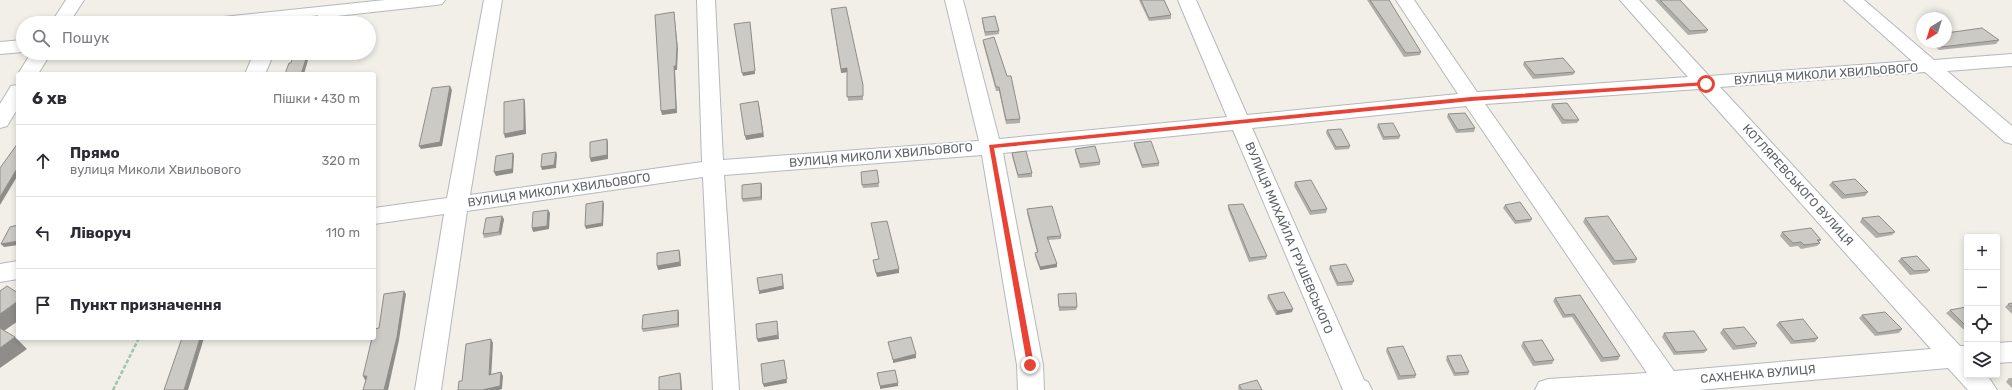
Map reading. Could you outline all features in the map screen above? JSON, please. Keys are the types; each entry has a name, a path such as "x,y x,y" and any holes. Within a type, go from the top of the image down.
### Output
{"street":[{"path":"65,16 75,0"},
{"path":"279,16 286,0"},
{"path":"309,16 436,0"},
{"path":"428,390 457,205 493,0"},
{"path":"706,0 713,168 726,390"},
{"path":"954,0 991,146 1030,365 1031,390"},
{"name":"ВУЛИЦЯ МИХАЙЛА ГРУШЕВСЬКОГО","path":"1187,0 1356,388"},
{"path":"1405,0 1471,99 1668,382"},
{"name":"КОТЛЯРЕВСЬКОГО ВУЛИЦЯ","path":"1629,0 1964,363"},
{"path":"1853,0 2012,137"},
{"path":"0,48 16,47"},
{"path":"29,72 37,60"},
{"path":"256,72 261,60"},
{"name":"ВУЛИЦЯ МИКОЛИ ХВИЛЬОВОГО","path":"376,216 713,168 991,146 1471,99 1706,84 2012,60"},
{"path":"0,121 16,94"},
{"path":"0,273 16,270"},
{"path":"2000,353 2012,352"},
{"name":"САХНЕНКА ВУЛИЦЯ","path":"1548,390 1668,382 1712,384 1964,364"},
{"name":"КОТЛЯРЕВСЬКОГО ВУЛИЦЯ","path":"1975,378 1984,390"}],"path":[{"path":"112,390 138,340"}],"building":[{"path":"1141,0 1164,0 1171,15 1149,18"},
{"path":"1370,0 1389,0 1421,52 1406,53"},
{"path":"1660,0 1680,0 1708,30 1690,31"},
{"path":"846,7 863,85 863,96 847,97 847,68 841,69 831,9"},
{"path":"674,12 677,46 676,66 674,66 676,109 661,111 655,15"},
{"path":"995,16 999,31 985,32 982,18"},
{"path":"750,22 755,71 742,73 734,24"},
{"path":"1982,28 1999,40 1952,46 1952,32"},
{"path":"994,37 1007,76 1011,76 1020,119 1006,120 999,87 996,87 983,40"},
{"path":"1563,58 1575,72 1535,75 1524,62"},
{"path":"292,60 306,60 302,72 286,72 289,63 291,63"},
{"path":"450,86 440,142 419,146 432,88"},
{"path":"524,99 524,130 504,134 504,102"},
{"path":"758,101 763,133 745,136 740,104"},
{"path":"1567,103 1579,120 1564,120 1552,104"},
{"path":"1465,113 1475,128 1458,130 1448,114"},
{"path":"1393,123 1400,136 1384,137 1378,124"},
{"path":"1341,129 1350,146 1336,147 1327,130"},
{"path":"607,139 607,155 590,158 590,142"},
{"path":"1151,141 1159,163 1142,165 1134,143"},
{"path":"16,146 16,170 0,197 0,168"},
{"path":"1095,146 1100,162 1080,164 1075,149"},
{"path":"1026,151 1032,173 1018,175 1012,153"},
{"path":"556,152 554,165 541,167 542,154"},
{"path":"513,153 512,169 494,172 496,156"},
{"path":"877,170 879,183 862,185 861,172"},
{"path":"1855,179 1868,192 1845,195 1832,182"},
{"path":"1311,180 1327,209 1311,211 1295,182"},
{"path":"761,183 761,197 742,199 742,185"},
{"path":"603,201 602,223 585,226 586,204"},
{"path":"1520,202 1532,219 1516,221 1505,205"},
{"path":"1243,204 1267,256 1250,258 1228,205"},
{"path":"1052,206 1061,236 1047,237 1057,264 1040,267 1035,253 1038,252 1027,209"},
{"path":"548,210 547,226 532,228 533,212"},
{"path":"502,216 499,232 483,234 486,218"},
{"path":"1608,216 1637,259 1615,261 1585,218"},
{"path":"1879,216 1895,232 1879,234 1862,218"},
{"path":"887,221 899,269 876,273 873,260 879,259 871,223"},
{"path":"16,226 16,241 1,244 10,227"},
{"path":"1811,228 1821,240 1817,240 1820,243 1804,245 1801,242 1793,243 1782,232"},
{"path":"679,250 680,262 657,266 657,253"},
{"path":"1917,256 1930,270 1914,271 1901,258"},
{"path":"1346,264 1354,281 1338,283 1330,266"},
{"path":"782,274 783,286 759,291 757,278"},
{"path":"7,286 16,292 16,302 0,314 0,291"},
{"path":"404,291 397,337 384,390 363,390 367,376 363,376 372,340 376,340 376,329 379,328 384,294"},
{"path":"1284,292 1293,309 1277,311 1268,295"},
{"path":"1076,293 1077,307 1059,307 1058,294"},
{"path":"1580,295 1620,356 1603,358 1574,314 1565,315 1555,298"},
{"path":"1964,307 1964,324 1950,310"},
{"path":"678,310 678,324 642,329 643,315"},
{"path":"1885,312 1902,329 1878,333 1862,315"},
{"path":"1803,319 1818,338 1794,341 1779,322"},
{"path":"777,321 778,335 757,339 756,324"},
{"path":"1744,327 1757,343 1736,346 1723,329"},
{"path":"0,328 15,337 0,348"},
{"path":"1694,331 1707,350 1676,352 1664,333"},
{"path":"911,337 916,354 893,360 888,342"},
{"path":"491,339 489,375 501,372 500,386 482,390 458,390 459,381 462,381 466,344"},
{"path":"181,340 199,340 184,390 164,390"},
{"path":"1542,340 1554,360 1535,362 1523,342"},
{"path":"1403,346 1416,375 1400,376 1387,348"},
{"path":"1461,355 1469,372 1455,373 1447,356"},
{"path":"784,360 787,379 763,384 761,364"},
{"path":"895,370 898,383 880,386 877,373"},
{"path":"680,373 681,390 659,390 659,377"},
{"path":"1257,380 1262,390 1242,390 1239,385"}],"route":[{"path":"1030,365 991,146 1471,99 1706,84"}]}
